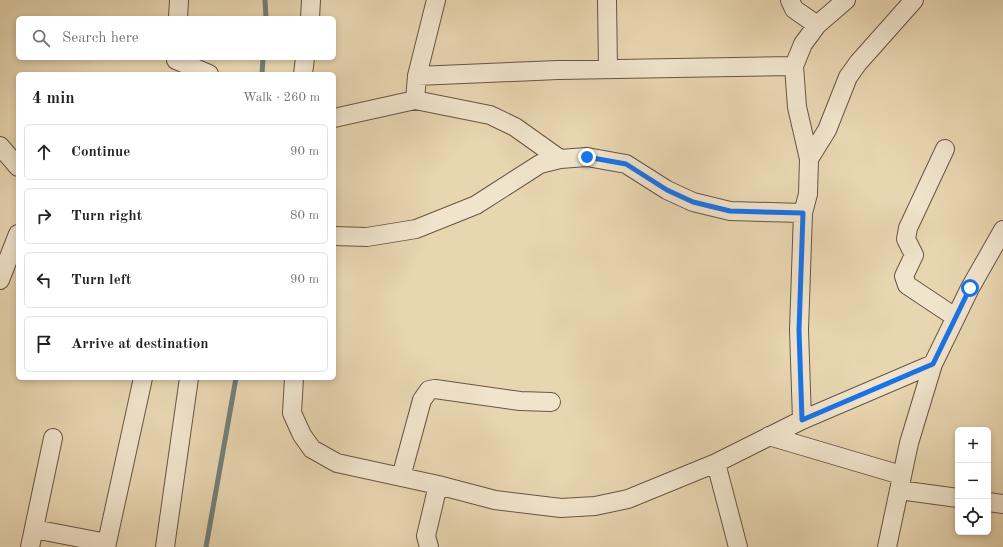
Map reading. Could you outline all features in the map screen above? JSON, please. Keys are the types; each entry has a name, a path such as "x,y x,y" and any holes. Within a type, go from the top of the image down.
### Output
{"street":[{"path":"178,16 179,0"},
{"path":"310,16 311,0"},
{"path":"415,100 417,76 436,0"},
{"path":"607,0 608,69"},
{"path":"790,0 794,9 817,26"},
{"path":"802,420 799,330 803,213 808,194 809,159 797,107 794,66 803,44 817,26 846,0"},
{"path":"809,159 827,130 848,77 858,63 914,0"},
{"path":"303,72 305,60"},
{"path":"176,64 202,72"},
{"path":"417,76 608,69 794,66"},
{"path":"336,118 415,100 490,115 516,127 560,159"},
{"path":"0,146 12,166"},
{"path":"945,149 908,228 906,239 914,255 904,276 907,285 955,317"},
{"path":"336,236 367,237 416,229 476,205 540,164 560,159 587,157 626,164 667,190 693,202 730,211 803,213"},
{"path":"887,547 900,482 933,364 955,317 1003,230"},
{"path":"0,280 16,239"},
{"path":"294,380 292,413 302,435 312,449 337,463 438,485 502,501 561,508 595,506 628,499 716,463 802,420 933,364"},
{"path":"34,529 106,545 143,380"},
{"path":"165,547 189,380"},
{"path":"401,477 422,400 429,390 434,388 520,401 551,402"},
{"path":"769,436 900,482 955,497"},
{"path":"30,547 53,438"},
{"path":"716,463 738,547"},
{"path":"429,547 426,536 438,485"},
{"path":"991,502 1003,504"}],"waterway":[{"path":"265,0 266,16"},
{"path":"262,72 263,60"},
{"path":"206,547 236,380"}],"route":[{"path":"587,157 626,164 667,190 693,202 730,211 803,213 799,330 802,420 933,364 970,288"}]}
